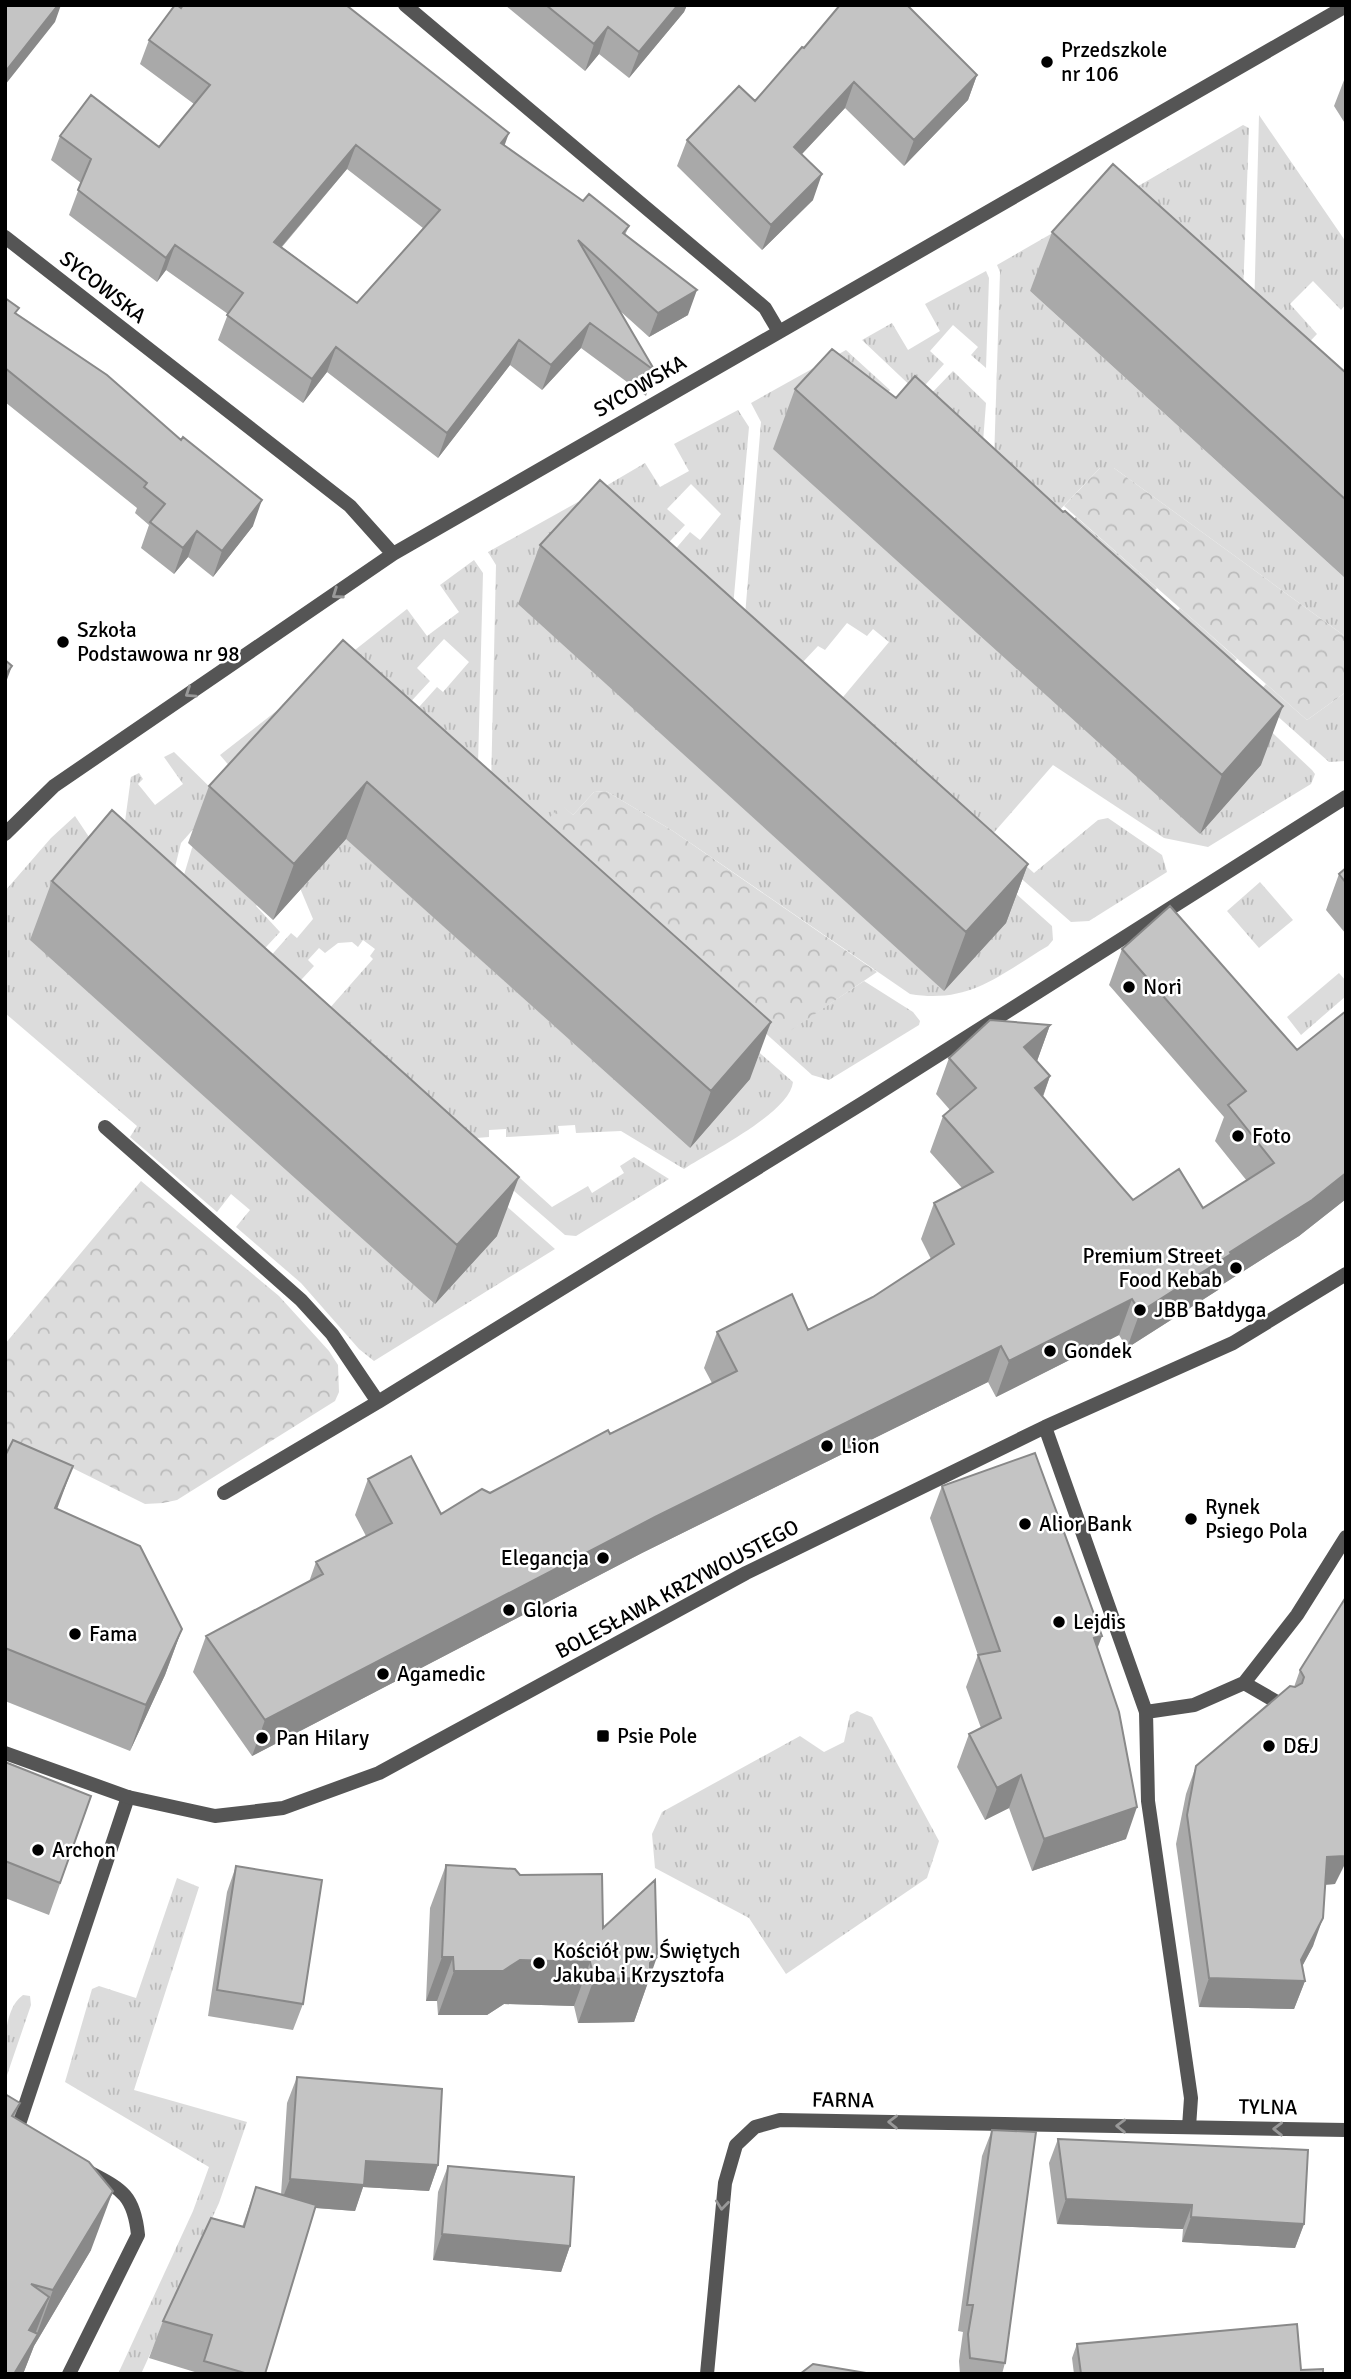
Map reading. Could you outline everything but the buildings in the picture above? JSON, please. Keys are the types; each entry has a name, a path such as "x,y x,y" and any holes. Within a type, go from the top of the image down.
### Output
{"street":[{"path":"405,5 765,308 778,330"},
{"name":"SYCOWSKA","path":"5,237 350,506 393,554 778,330 1346,6"},
{"path":"5,834 54,786 393,554"},
{"path":"223,1493 378,1402 918,1068 1346,797"},
{"path":"104,1127 301,1300 332,1334 378,1402"},
{"name":"BOLESŁAWA KRZYWOUSTEGO","path":"5,1753 128,1797 215,1816 249,1814 318,1797 379,1773 746,1573 1045,1427 1233,1343 1346,1274"},
{"path":"1045,1427 1146,1712 1148,1801 1191,2098 1189,2127"},
{"path":"1146,1712 1194,1705 1244,1683 1297,1615 1346,1537"},
{"path":"1244,1683 1284,1706"},
{"path":"16,2133 128,1797"},
{"name":"FARNA","path":"707,2374 725,2183 736,2145 755,2127 780,2120 1189,2127"},
{"name":"TYLNA","path":"1189,2127 1346,2130"},
{"path":"69,2374 138,2235 136,2210 119,2188 73,2163"}],"green space":[{"path":"1259,115 1346,242 1346,304 1341,310 1313,281 1290,304 1317,334 1297,355 1254,315"},
{"path":"1243,125 1249,128 1243,295 1128,192"},
{"path":"1110,200 1030,291 1346,579 1346,637 1114,468 1100,468 1054,516 994,461 1000,272 997,265"},
{"path":"986,271 989,278 986,368 971,355 978,347 953,325 930,351 944,364 918,393 862,340 892,323 908,350 940,331 925,304"},
{"path":"846,350 890,390 869,414 1200,834 1261,765 1247,709 1312,770 1315,774 1311,784 1208,847 1164,838 1053,765 983,845 833,709 889,642 873,629 867,636 847,623 825,650 818,646 802,663 744,628 761,422 751,403"},
{"path":"953,371 986,403 983,442 927,398"},
{"path":"738,410 749,427 733,607 667,559 690,532 700,540 721,514 691,484 667,509 685,525 659,553 594,493 645,463 660,487 689,471 674,444"},
{"path":"1100,468 1114,468 1346,637 1346,692 1307,720 1064,506"},
{"path":"578,502 1052,926 1053,940 1048,946 999,977 967,991 931,996 910,994 673,831 606,791 594,792 573,815 562,806 547,821 548,837 491,787 496,565 488,552"},
{"path":"1076,517 1157,588 1148,599 1066,526"},
{"path":"474,560 483,573 478,765 411,716 437,687 443,692 469,662 444,639 417,668 430,681 404,709 346,657 407,609 427,636 459,612 440,585"},
{"path":"1180,608 1237,659 1226,670 1170,620"},
{"path":"333,667 262,763 690,1148 737,1033 793,1082 788,1094 778,1106 747,1131 684,1169 621,1131 576,1133 575,1125 558,1126 559,1134 506,1137 506,1129 489,1130 489,1137 476,1138 321,1018 373,959 370,956 375,949 363,940 358,947 352,942 338,943 325,953 319,948 308,960 314,966 289,993 261,967 291,933 297,938 313,919 276,831 243,782 220,755"},
{"path":"1266,684 1307,720 1346,692 1346,761 1329,762 1255,696"},
{"path":"174,752 221,798 181,843 170,887 122,844 131,777 139,773 143,779 138,784 155,805 183,784 164,757"},
{"path":"606,791 673,831 877,972 784,1035 546,821 562,805 573,815 594,792"},
{"path":"229,806 268,840 294,897 278,882 256,906 280,932 254,960 178,895 192,848"},
{"path":"75,816 89,837 555,1249 374,1361 359,1349 301,1283 236,1227 250,1210 231,1194 217,1212 130,1137 137,1126 5,1013 5,891 51,838"},
{"path":"1108,818 1162,855 1167,872 1089,921 1071,922 999,859 1007,849 1034,873 1098,820"},
{"path":"1260,882 1293,920 1259,948 1227,911"},
{"path":"1339,973 1346,981 1346,996 1301,1035 1287,1017"},
{"path":"864,981 913,1012 920,1021 919,1025 829,1080 812,1075 743,1013 750,1005 784,1034"},
{"path":"634,1157 669,1179 576,1236 565,1235 491,1171 500,1160 552,1207 588,1186 592,1193 624,1173 620,1166"},
{"path":"141,1181 279,1296 329,1351 338,1365 339,1392 335,1401 177,1500 145,1504 24,1444 11,1463 5,1458 5,1344"},
{"path":"857,1711 872,1717 939,1841 927,1878 786,1974 749,1918 655,1868 652,1834 662,1812 800,1736 824,1752 844,1742 850,1715"},
{"path":"177,1878 199,1887 134,2090 247,2122 219,2203 141,2374 118,2374 193,2211 209,2167 65,2082 92,1989 99,1986 136,1998"},
{"path":"23,1995 30,1996 31,2005 5,2081 8,2022 16,2002"}],"place":[{"name":"Przedszkole nr 106","path":"1047,62"},
{"name":"Szkoła Podstawowa nr 98","path":"63,642"},
{"name":"Nori","path":"1129,987"},
{"name":"Foto","path":"1238,1136"},
{"name":"Premium Street Food Kebab","path":"1236,1268"},
{"name":"JBB Bałdyga","path":"1140,1310"},
{"name":"Gondek","path":"1050,1351"},
{"name":"Lion","path":"827,1446"},
{"name":"Rynek Psiego Pola","path":"1191,1519"},
{"name":"Alior Bank","path":"1025,1524"},
{"name":"Elegancja","path":"603,1558"},
{"name":"Gloria","path":"509,1610"},
{"name":"Lejdis","path":"1059,1622"},
{"name":"Fama","path":"75,1634"},
{"name":"Agamedic","path":"383,1674"},
{"name":"Psie Pole","path":"603,1736"},
{"name":"Pan Hilary","path":"262,1738"},
{"name":"D&J","path":"1269,1746"},
{"name":"Archon","path":"38,1850"},
{"name":"Kościół pw. Świętych Jakuba i Krzysztofa","path":"539,1963"}]}
